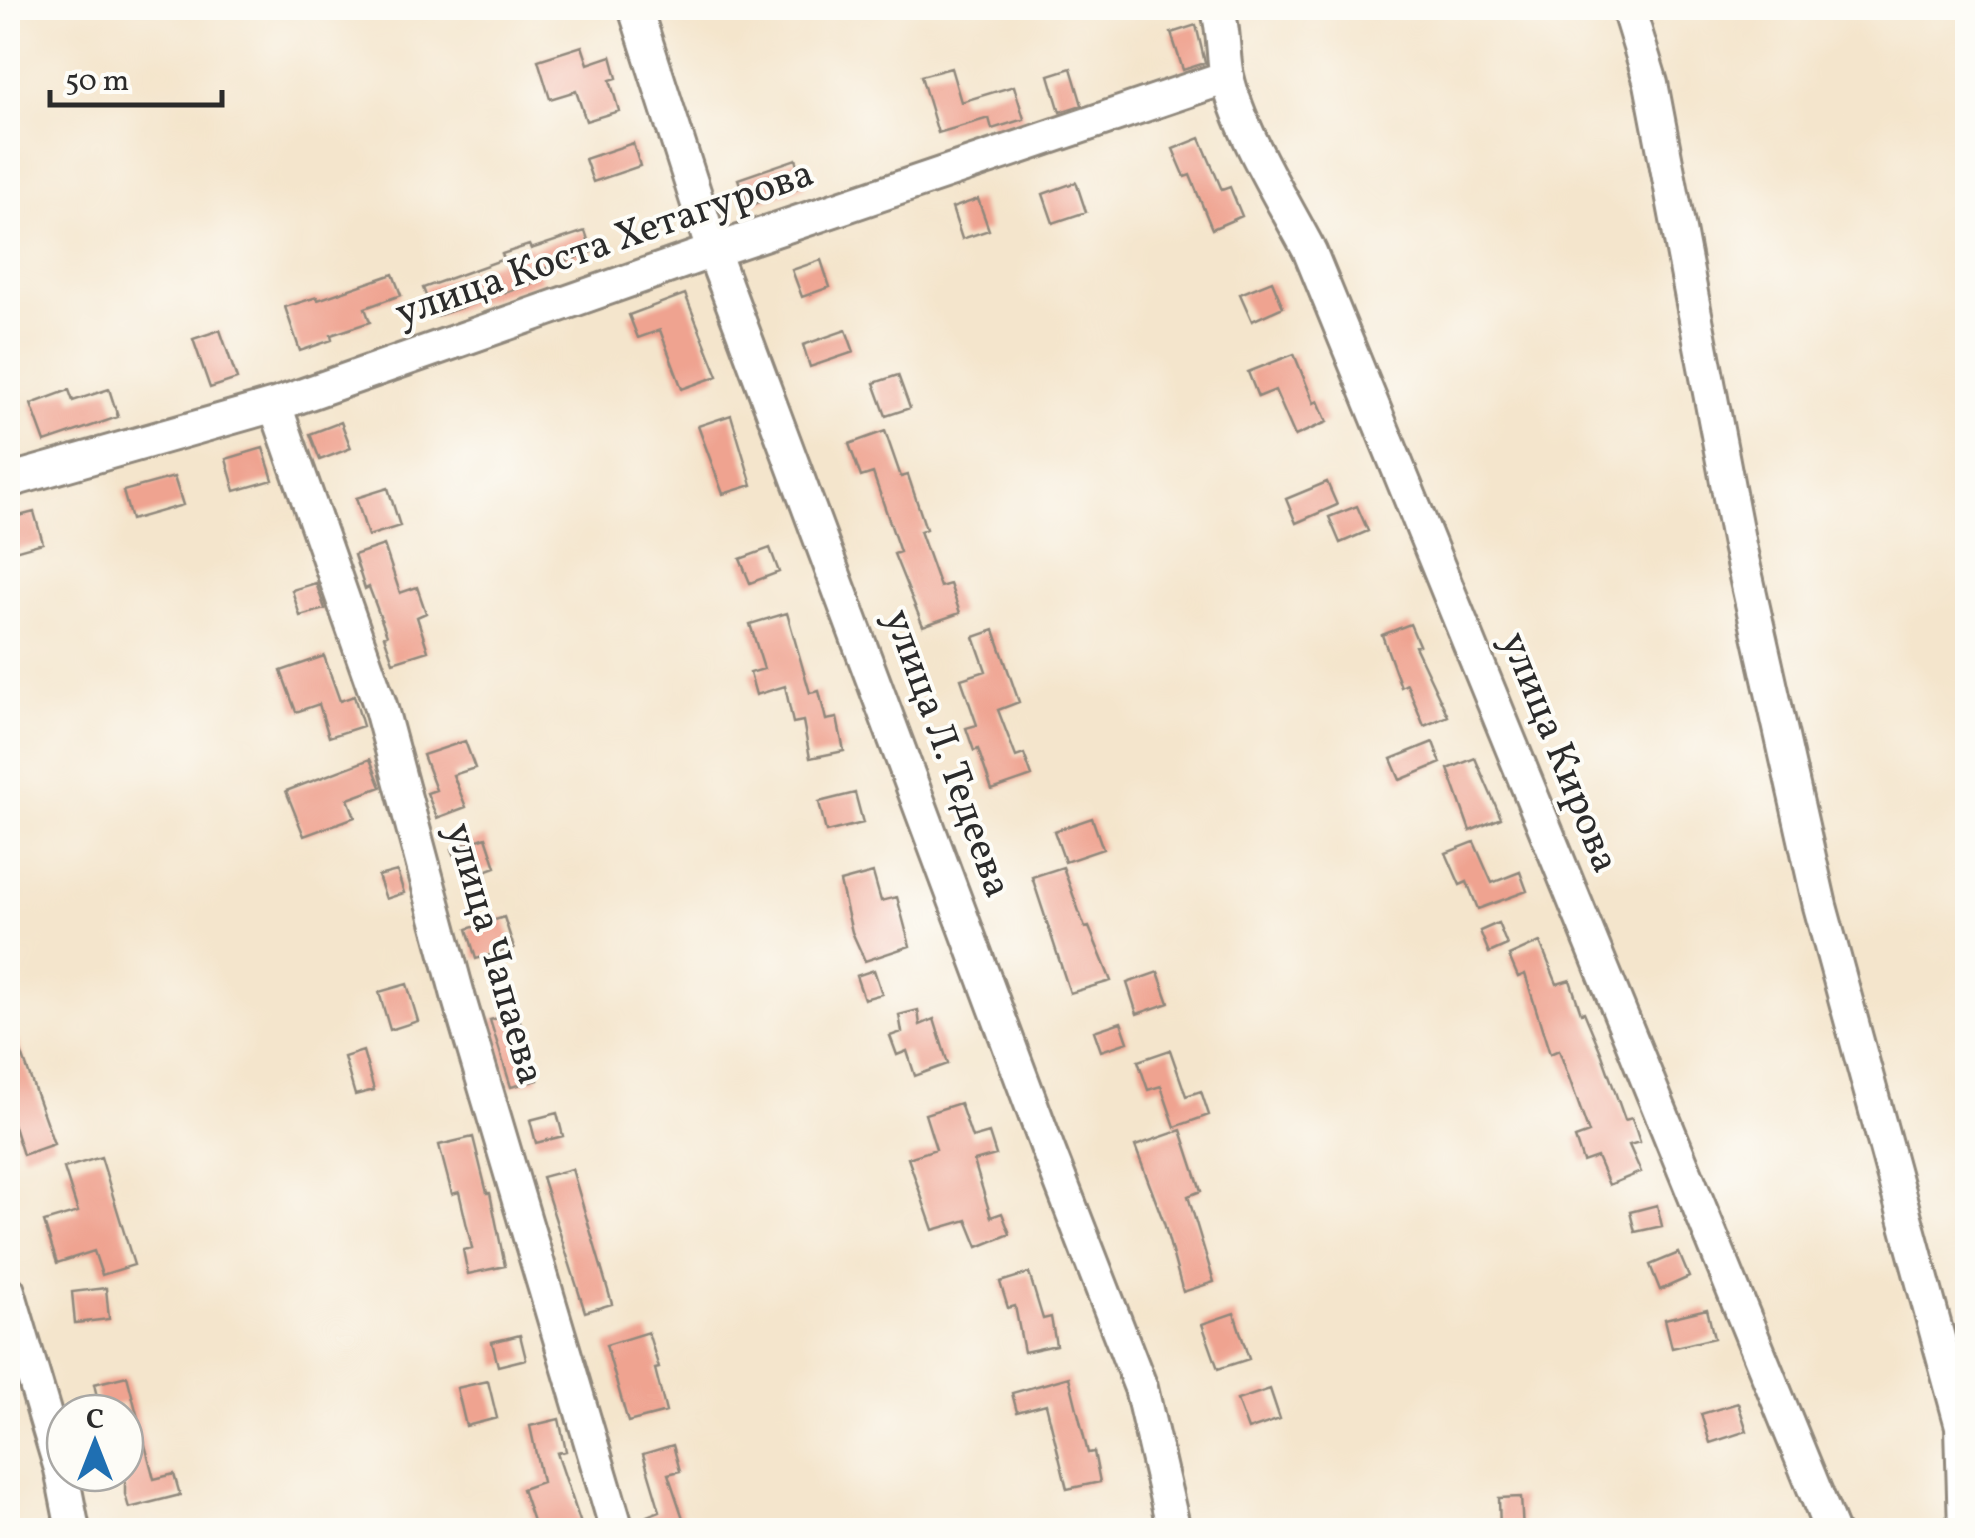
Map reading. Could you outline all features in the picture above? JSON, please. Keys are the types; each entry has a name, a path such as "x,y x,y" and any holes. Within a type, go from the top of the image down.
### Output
{"street":[{"name":"улица Л. Тедеева","path":"635,8 714,251 1048,1152 1141,1388 1174,1530"},
{"name":"улица Кирова","path":"1217,8 1227,77 1253,143 1310,252 1831,1530"},
{"path":"1628,8 1650,82 1738,545 1820,906 1962,1426 1965,1530"},
{"name":"улица Коста Хетагурова","path":"8,480 275,405 1227,77"},
{"name":"улица Чапаева","path":"275,405 380,705 460,999 617,1530"},
{"path":"8,1291 61,1469 73,1530"}],"building":[{"path":"1196,25 1205,63 1183,70 1171,33"},
{"path":"582,46 588,64 611,56 617,78 610,80 619,111 586,121 576,91 550,99 538,60"},
{"path":"951,68 961,102 1014,86 1024,119 992,129 989,118 938,133 921,76"},
{"path":"1071,68 1082,105 1060,112 1049,75"},
{"path":"1200,138 1222,190 1230,187 1242,216 1212,229 1190,175 1185,177 1173,149"},
{"path":"633,143 640,166 593,182 585,159"},
{"path":"796,159 805,186 748,206 738,179"},
{"path":"1076,182 1086,212 1053,223 1043,194"},
{"path":"978,199 989,230 962,239 952,208"},
{"path":"585,231 592,252 538,271 542,280 434,317 423,288 504,259 502,254"},
{"path":"821,260 830,287 802,297 792,270"},
{"path":"393,274 401,295 365,308 370,322 300,351 285,307"},
{"path":"1272,281 1283,307 1252,321 1240,294"},
{"path":"685,294 718,376 682,389 660,330 638,338 629,315"},
{"path":"220,330 237,379 210,388 193,339"},
{"path":"846,330 854,352 810,367 803,345"},
{"path":"1294,354 1314,403 1318,401 1327,422 1295,436 1275,390 1258,397 1248,372"},
{"path":"898,375 910,408 886,416 874,383"},
{"path":"109,389 118,417 45,442 31,404 69,390 73,401"},
{"path":"731,415 752,485 723,494 698,426"},
{"path":"341,422 351,448 320,460 310,434"},
{"path":"885,431 901,477 908,475 926,529 920,531 940,587 950,584 960,613 923,626 894,554 900,552 873,473 861,477 849,444"},
{"path":"263,448 273,480 235,491 226,459"},
{"path":"174,477 183,505 131,520 123,491"},
{"path":"1327,482 1337,505 1296,523 1286,499"},
{"path":"388,488 400,526 368,536 356,498"},
{"path":"1357,506 1368,531 1340,543 1329,517"},
{"path":"34,512 43,543 11,552 8,519"},
{"path":"384,545 400,593 417,587 426,613 417,617 428,651 393,662 384,636 387,635 354,555"},
{"path":"770,548 779,572 750,583 740,559"},
{"path":"316,583 325,609 300,616 292,590"},
{"path":"787,613 810,693 819,691 826,720 837,718 844,751 810,758 803,721 793,723 785,686 756,695 750,673 764,669 750,624"},
{"path":"1410,624 1419,645 1415,646 1448,716 1424,726 1407,684 1401,687 1382,635"},
{"path":"994,630 1019,702 998,710 1016,757 1024,754 1032,776 992,790 966,728 977,725 961,679 986,671 974,637"},
{"path":"324,656 340,701 354,696 363,726 329,737 319,704 296,712 281,671"},
{"path":"465,741 475,768 453,775 466,807 437,818 427,793 436,790 423,755"},
{"path":"1433,742 1441,763 1400,780 1391,759"},
{"path":"1475,758 1501,818 1470,831 1448,769"},
{"path":"370,759 381,787 348,799 355,817 304,836 286,791"},
{"path":"855,793 863,823 826,832 819,802"},
{"path":"1092,818 1103,849 1065,862 1054,831"},
{"path":"486,837 496,867 463,879 452,849"},
{"path":"1474,842 1492,883 1520,872 1527,891 1478,909 1467,882 1460,885 1446,853"},
{"path":"1063,867 1085,928 1089,927 1111,981 1070,993 1032,877"},
{"path":"397,871 404,893 386,899 378,876"},
{"path":"873,873 881,901 897,897 910,946 865,961 852,932 840,882"},
{"path":"504,917 514,948 476,959 467,929"},
{"path":"1498,923 1507,945 1489,953 1480,931"},
{"path":"1540,942 1557,984 1570,980 1625,1120 1632,1118 1640,1142 1629,1145 1641,1172 1609,1185 1597,1157 1583,1162 1575,1138 1589,1133 1559,1050 1550,1054 1525,974 1518,977 1509,956"},
{"path":"874,970 882,994 864,999 856,976"},
{"path":"1158,972 1169,1003 1137,1014 1127,983"},
{"path":"407,984 418,1021 390,1030 379,992"},
{"path":"918,1010 920,1025 934,1019 948,1064 915,1076 907,1051 897,1055 890,1036 902,1032 899,1015"},
{"path":"518,1013 538,1080 511,1087 490,1020"},
{"path":"1121,1022 1128,1042 1101,1051 1094,1031"},
{"path":"8,1026 12,1026 54,1144 23,1155 8,1108"},
{"path":"1170,1050 1186,1096 1201,1091 1209,1115 1175,1127 1161,1086 1148,1090 1138,1061"},
{"path":"363,1051 374,1090 355,1095 344,1057"},
{"path":"960,1103 972,1138 989,1133 996,1155 974,1161 991,1217 1002,1213 1010,1234 978,1247 967,1220 933,1230 908,1158 936,1149 925,1114"},
{"path":"557,1113 563,1136 536,1143 530,1120"},
{"path":"1181,1130 1201,1191 1188,1196 1214,1282 1183,1292 1164,1223 1135,1146"},
{"path":"473,1137 490,1193 505,1266 468,1274 463,1250 472,1248 459,1192 452,1194 439,1145"},
{"path":"101,1157 134,1265 102,1275 94,1251 57,1263 44,1222 78,1212 64,1168"},
{"path":"572,1169 612,1304 585,1312 542,1177"},
{"path":"1657,1205 1662,1226 1635,1232 1630,1212"},
{"path":"1679,1253 1689,1277 1660,1290 1650,1265"},
{"path":"1029,1273 1043,1319 1051,1317 1056,1345 1024,1352 1015,1306 1008,1308 1000,1282"},
{"path":"106,1288 109,1319 75,1323 72,1292"},
{"path":"1707,1309 1714,1338 1672,1348 1665,1319"},
{"path":"1234,1313 1249,1359 1218,1369 1202,1324"},
{"path":"648,1332 666,1412 628,1422 606,1345"},
{"path":"520,1335 526,1359 498,1366 492,1342"},
{"path":"127,1376 131,1393 96,1393 94,1384"},
{"path":"1069,1377 1088,1453 1094,1452 1100,1482 1067,1489 1046,1404 1017,1412 1012,1393"},
{"path":"488,1381 497,1418 466,1426 457,1388"},
{"path":"1270,1389 1280,1419 1248,1430 1237,1400"},
{"path":"1738,1403 1747,1431 1710,1443 1701,1414"},
{"path":"559,1419 566,1451 557,1453 583,1530 536,1530 522,1489 542,1482 530,1426"},
{"path":"145,1445 154,1479 174,1474 180,1495 129,1508 125,1494 145,1493"},
{"path":"673,1445 680,1471 668,1474 687,1530 652,1530 647,1516 660,1511 643,1454"},
{"path":"1521,1497 1523,1530 1500,1530 1499,1498"}]}
